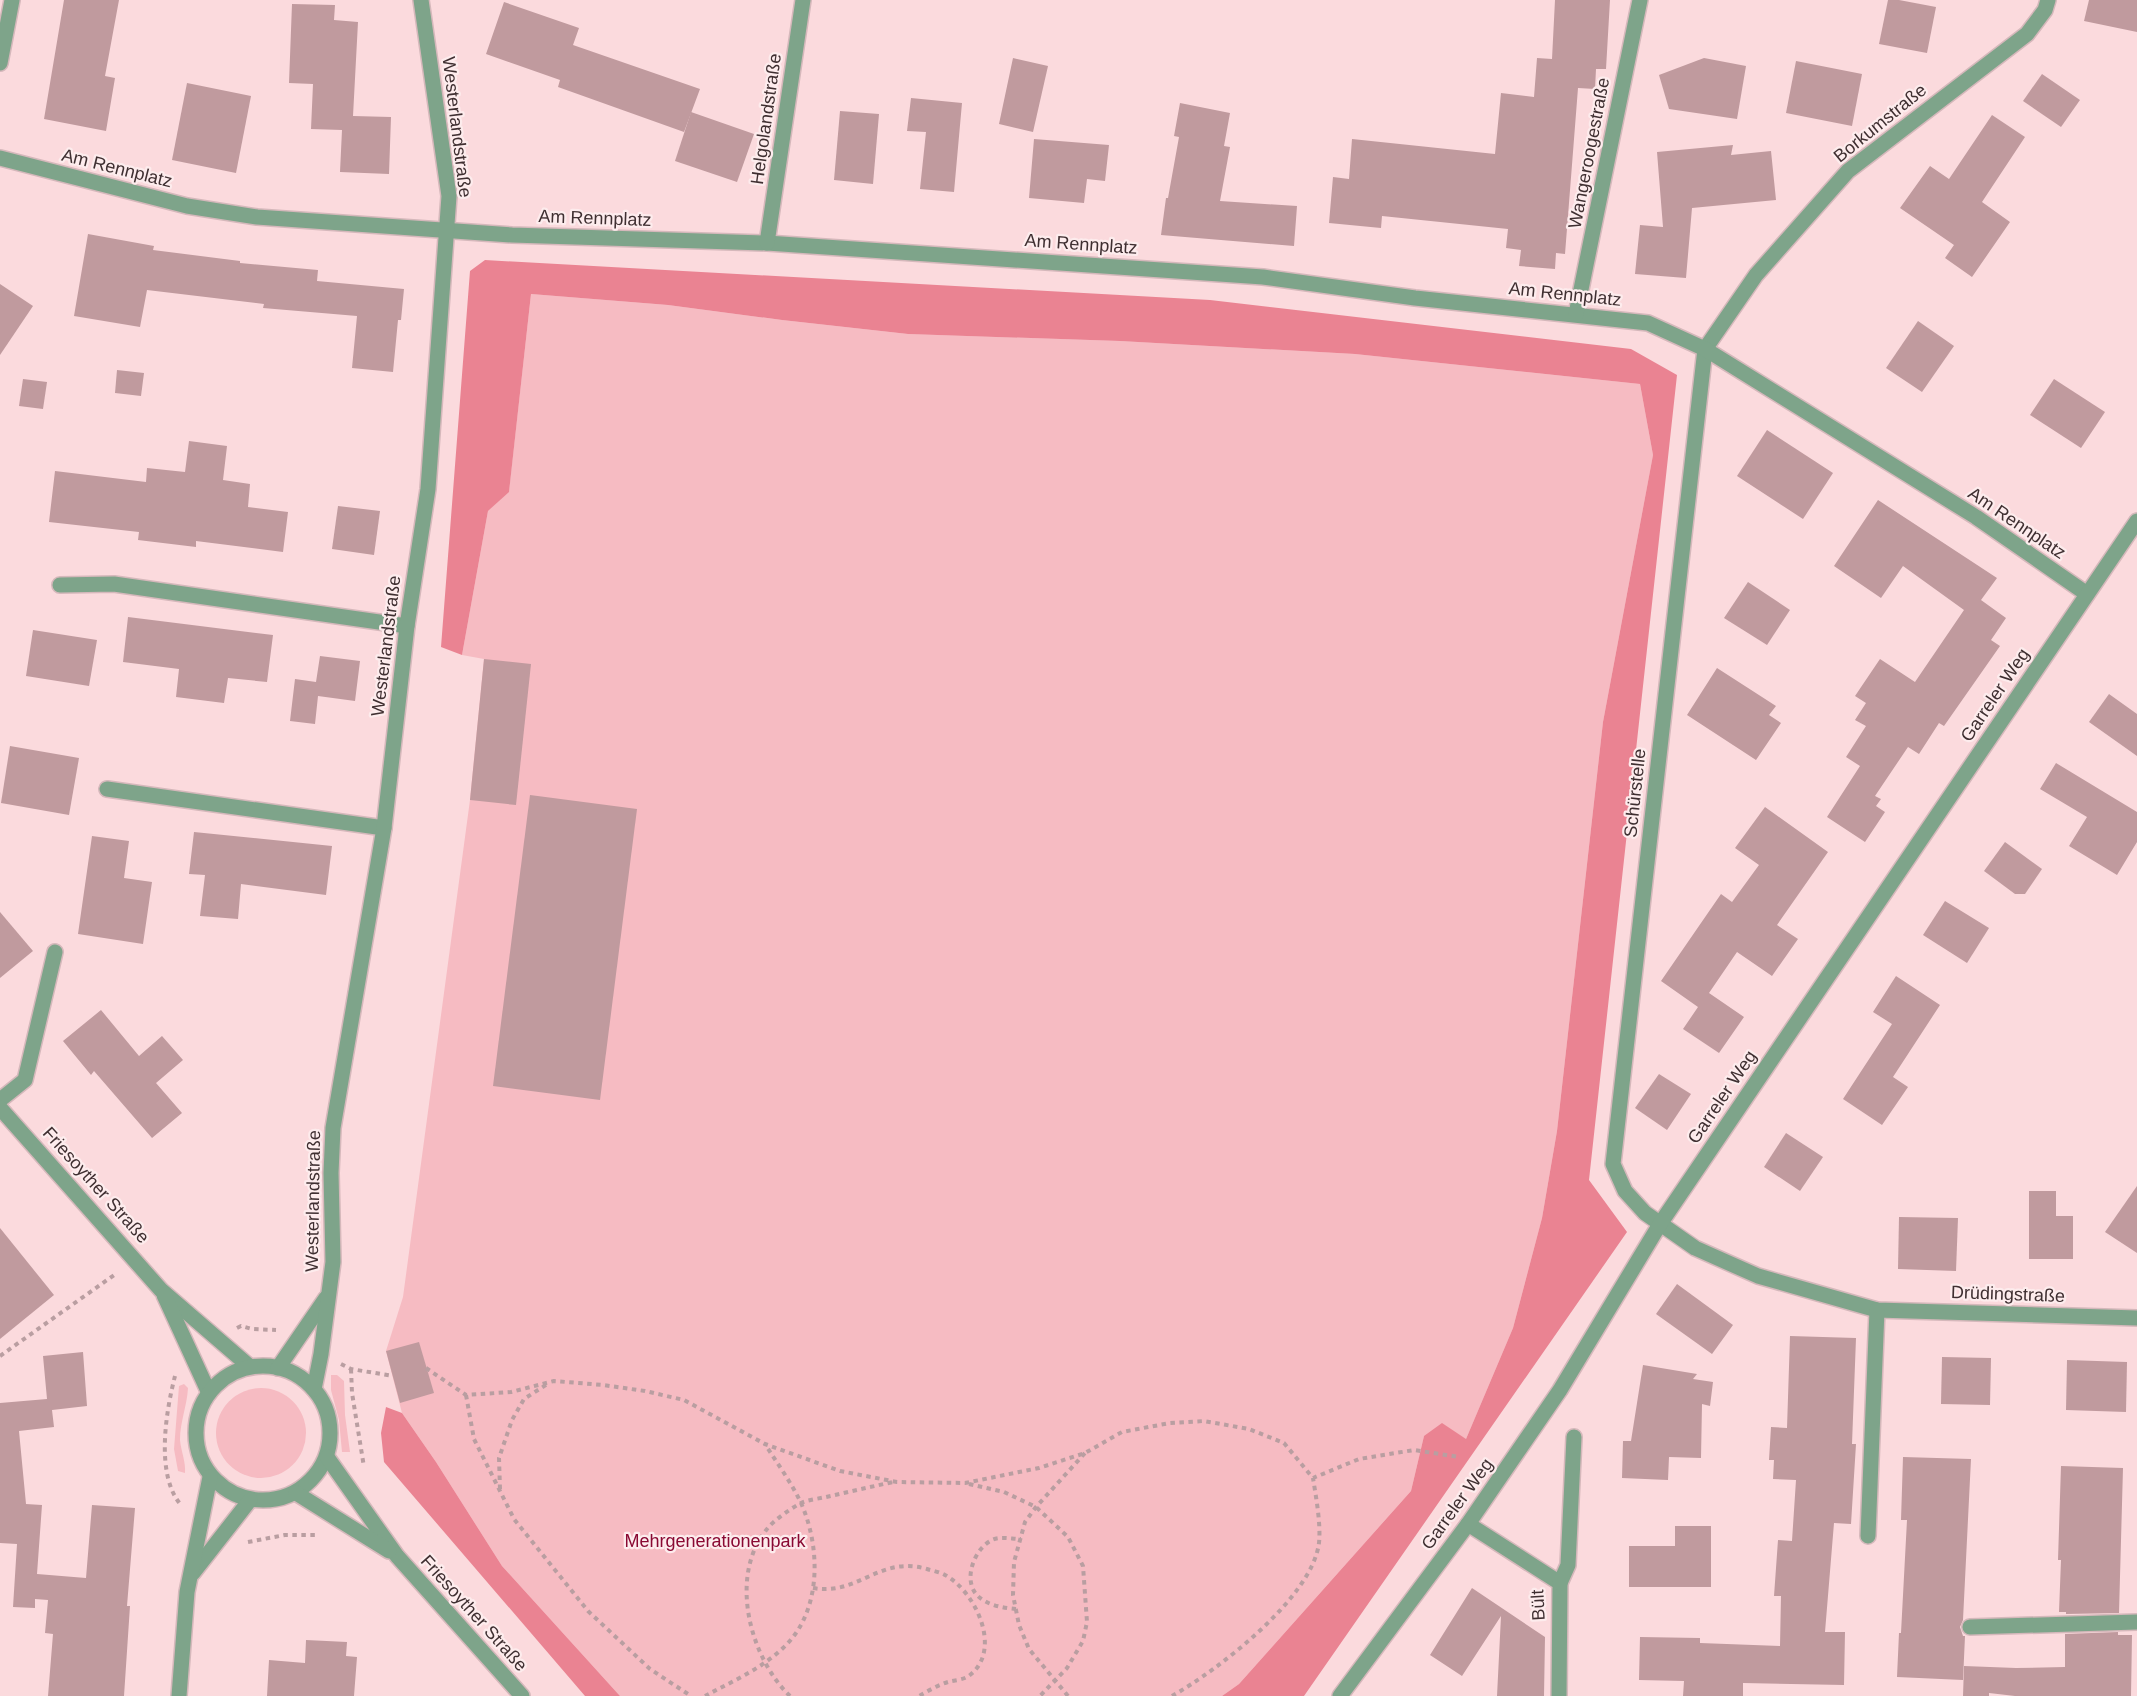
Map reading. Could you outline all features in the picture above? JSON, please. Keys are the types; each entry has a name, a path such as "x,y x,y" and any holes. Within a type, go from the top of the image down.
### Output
{"street":[{"path":"0,63 12,0"},
{"name":"Westerlandstraße","path":"314,1389 333,1262 331,1173 333,1128 384,828 407,626 428,489 449,196 421,0"},
{"name":"Helgolandstraße","path":"767,243 803,0"},
{"name":"Wangeroogestraße","path":"1576,314 1640,0"},
{"name":"Borkumstraße","path":"1705,350 1756,275 1848,171 2028,34 2045,10 2048,0"},
{"name":"Am Rennplatz","path":"0,158 187,206 246,215 512,234 767,243 1263,277 1414,298 1648,323 1705,350 1976,517 2087,594"},
{"name":"Schürstelle","path":"1660,1224 1645,1213 1625,1191 1613,1164 1705,350"},
{"name":"Garreler Weg","path":"1340,1696 1468,1524 1560,1390 1660,1224 2137,520"},
{"path":"60,585 114,584 407,626"},
{"path":"107,789 384,828"},
{"path":"0,1100 25,1080 55,952"},
{"name":"Friesoyther Straße","path":"0,1108 136,1259 161,1290 249,1366"},
{"name":"Drüdingstraße","path":"1660,1224 1695,1248 1758,1276 1877,1310 2137,1318"},
{"name":"Friesoyther Straße","path":"161,1290 209,1393"},
{"name":"Westerlandstraße","path":"278,1368 328,1295"},
{"path":"1868,1536 1877,1310"},
{"path":"264,1365 278,1368 298,1376 314,1389 325,1407 330,1429 327,1457 308,1484 296,1493 282,1498 250,1500 233,1495 210,1477 203,1467 195,1431 199,1411 209,1393 222,1380 249,1366 264,1365"},
{"path":"1560,1583 1568,1564 1574,1437"},
{"name":"Friesoyther Straße","path":"327,1457 397,1556 522,1696"},
{"path":"179,1696 187,1592 210,1477"},
{"name":"Friesoyther Straße","path":"296,1493 397,1556"},
{"path":"192,1574 250,1500"},
{"name":"Bült","path":"1468,1524 1560,1583 1559,1696"},
{"path":"1970,1627 2137,1622"}],"path":[{"path":"0,1356 136,1259"},
{"path":"219,1340 240,1326 278,1330 297,1342"},
{"path":"321,1354 351,1369 393,1376"},
{"path":"195,1361 176,1373 168,1415 165,1457 172,1491 179,1504 202,1517"},
{"path":"426,1368 466,1395 511,1392 554,1380 624,1388 684,1400 765,1444 840,1471 897,1482 966,1483 1039,1468 1085,1453 1122,1432 1170,1423 1204,1421 1249,1429 1284,1443 1313,1478 1319,1543 1310,1571 1270,1623 1200,1680 1172,1696"},
{"path":"350,1490 365,1473 358,1437 351,1369"},
{"path":"500,1492 499,1458 512,1420 524,1399 554,1380"},
{"path":"466,1395 474,1439 513,1519 588,1611 650,1669 691,1696"},
{"path":"705,1696 752,1671 783,1648 800,1627 813,1588 815,1564 811,1536 801,1503 765,1444"},
{"path":"1313,1478 1359,1459 1414,1450 1459,1457"},
{"path":"1068,1696 1029,1649 1019,1625 1013,1595 1014,1562 1025,1522 1085,1453"},
{"path":"790,1696 778,1684 764,1661 747,1611 747,1579 754,1553 767,1529 801,1503 897,1482"},
{"path":"966,1483 1004,1492 1036,1507 1068,1537 1083,1566 1087,1622 1083,1641 1067,1668 1040,1696"},
{"path":"226,1532 246,1542 285,1535 320,1535 332,1515"},
{"path":"1016,1609 1002,1608 977,1595 972,1585 972,1567 982,1549 991,1541 1001,1538 1021,1539"},
{"path":"813,1588 826,1590 843,1588 894,1566 918,1567 944,1574 967,1594 981,1616 985,1643 978,1667 968,1677 947,1682 919,1696"},
{"path":"967,1594 974,1591"}],"green space":[{"name":"Mehrgenerationenpark","path":"531,294 668,305 908,334 1120,341 1355,354 1640,384 1653,455 1603,722 1557,1131 1542,1218 1513,1328 1466,1439 1424,1436 1411,1491 1239,1684 1222,1696 620,1696 502,1566 402,1413 386,1351 403,1297 470,800 484,659 462,655 488,511 509,491"},
{"path":"331,1375 337,1375 344,1381 345,1415 350,1452 342,1452 339,1420 331,1390"},
{"path":"184,1384 188,1388 180,1440 185,1473 178,1471 174,1449 179,1386"},
{"path":"261,1388 278,1392 293,1401 302,1416 306,1433 302,1450 293,1465 278,1474 261,1478 244,1474 229,1465 220,1450 216,1433 220,1416 229,1401 244,1392"}],"shaded area":[{"path":"485,260 1210,300 1631,349 1677,375 1589,1180 1627,1232 1304,1696 1222,1696 1239,1684 1411,1491 1424,1436 1442,1423 1466,1439 1513,1328 1542,1218 1557,1131 1603,722 1653,455 1640,384 1355,354 1120,341 908,334 668,305 531,294 509,492 488,511 462,655 441,647 470,271"},
{"path":"386,1407 402,1413 502,1566 620,1696 585,1696 384,1462 381,1433"}],"building":[{"path":"64,0 119,0 105,76 115,78 106,131 44,119"},
{"path":"1555,0 1610,0 1606,69 1596,69 1595,89 1578,88 1565,254 1556,253 1555,269 1519,266 1521,250 1506,248 1508,229 1382,216 1381,228 1329,223 1333,177 1349,179 1352,139 1495,154 1501,93 1534,97 1537,58 1552,59"},
{"path":"1888,0 1936,7 1927,53 1879,44"},
{"path":"2089,0 2137,0 2137,32 2084,21"},
{"path":"504,2 579,28 573,45 700,89 684,132 558,87 560,80 486,54"},
{"path":"292,4 335,5 334,20 358,22 353,116 391,117 389,174 340,172 342,130 311,129 313,84 289,83"},
{"path":"1013,58 1048,66 1033,132 999,124"},
{"path":"1704,58 1746,66 1737,119 1669,109 1659,75"},
{"path":"1796,61 1862,74 1852,126 1786,113"},
{"path":"2042,74 2080,100 2061,127 2023,101"},
{"path":"187,83 251,96 236,173 172,160"},
{"path":"911,98 962,103 954,192 920,189 926,132 907,131"},
{"path":"1180,103 1230,113 1224,146 1230,147 1220,201 1297,206 1294,246 1161,235 1179,137 1174,136"},
{"path":"840,111 879,114 873,184 834,180"},
{"path":"691,112 754,134 737,182 675,161"},
{"path":"1992,115 2025,137 1982,202 2010,222 1972,277 1945,258 1954,245 1900,208 1930,166 1949,179"},
{"path":"1034,139 1109,145 1105,181 1087,179 1084,203 1029,198"},
{"path":"1733,145 1731,155 1771,151 1776,200 1692,208 1686,278 1635,274 1640,225 1663,227 1657,152"},
{"path":"88,234 154,246 153,250 240,261 240,263 318,270 317,281 404,289 401,320 398,320 393,372 352,368 357,316 263,308 264,304 147,290 140,327 74,316"},
{"path":"0,284 33,306 0,355"},
{"path":"1918,321 1954,346 1922,392 1886,368"},
{"path":"117,370 144,373 141,396 115,393"},
{"path":"23,379 47,382 43,409 19,406"},
{"path":"2054,379 2105,412 2081,448 2030,415"},
{"path":"1767,430 1833,473 1803,519 1737,476"},
{"path":"189,441 227,446 223,480 250,484 248,507 288,512 283,552 196,541 196,547 138,540 139,532 49,522 55,471 146,482 147,468 185,472"},
{"path":"1878,500 1997,578 1981,600 2006,618 1991,640 2000,646 1944,726 1939,723 1919,754 1908,747 1875,796 1881,799 1876,806 1885,812 1865,842 1827,817 1860,766 1846,757 1866,726 1855,720 1866,703 1855,696 1880,659 1915,682 1964,610 1903,566 1881,598 1834,566"},
{"path":"338,506 380,511 374,555 332,549"},
{"path":"1748,582 1790,610 1767,645 1724,618"},
{"path":"128,617 273,635 267,682 228,678 224,703 176,697 179,669 123,662"},
{"path":"33,630 97,640 89,686 26,676"},
{"path":"320,656 360,661 355,701 318,696 315,724 290,721 295,679 316,682"},
{"path":"484,659 531,664 516,805 470,800"},
{"path":"1717,668 1776,706 1769,715 1781,723 1756,760 1687,715"},
{"path":"2109,694 2137,714 2137,756 2089,722"},
{"path":"10,746 79,758 69,815 1,803"},
{"path":"2056,763 2137,812 2137,842 2117,875 2069,846 2087,817 2040,789"},
{"path":"530,795 637,809 600,1100 493,1086"},
{"path":"1765,807 1828,852 1777,925 1798,939 1772,976 1737,952 1709,993 1744,1017 1719,1053 1683,1029 1698,1007 1661,981 1721,894 1732,902 1759,865 1735,848"},
{"path":"194,832 332,846 326,895 241,884 238,919 200,916 205,875 189,874"},
{"path":"92,836 129,841 124,878 152,882 143,944 78,934"},
{"path":"2005,842 2042,869 2025,894 2015,894 1984,871"},
{"path":"1945,901 1989,928 1967,963 1923,935"},
{"path":"0,912 33,951 0,978"},
{"path":"1896,976 1940,1005 1893,1077 1908,1087 1882,1125 1843,1099 1892,1024 1873,1012"},
{"path":"101,1010 139,1056 162,1036 183,1060 156,1083 182,1113 152,1138 94,1071 91,1075 63,1041"},
{"path":"1659,1074 1691,1094 1667,1130 1635,1108"},
{"path":"1786,1133 1823,1157 1800,1191 1764,1167"},
{"path":"2137,1186 2137,1253 2105,1232"},
{"path":"2029,1191 2056,1191 2056,1216 2073,1216 2073,1259 2029,1259"},
{"path":"1899,1217 1958,1218 1956,1271 1898,1269"},
{"path":"0,1228 54,1295 0,1339"},
{"path":"1677,1284 1733,1325 1712,1354 1656,1314"},
{"path":"1790,1336 1856,1338 1852,1444 1856,1444 1851,1524 1834,1523 1825,1632 1845,1632 1844,1685 1743,1683 1743,1696 1683,1696 1684,1681 1639,1680 1640,1637 1700,1638 1700,1643 1780,1646 1781,1596 1774,1596 1778,1540 1792,1541 1796,1480 1773,1479 1774,1460 1769,1460 1771,1427 1787,1428"},
{"path":"419,1342 434,1393 400,1403 386,1351"},
{"path":"83,1352 87,1406 52,1410 54,1427 19,1431 26,1504 42,1505 37,1574 86,1578 92,1505 135,1508 127,1606 130,1606 124,1696 48,1696 53,1634 45,1633 48,1600 35,1599 35,1608 13,1607 17,1544 0,1543 0,1403 47,1399 43,1356"},
{"path":"1942,1357 1991,1358 1990,1405 1941,1404"},
{"path":"2067,1360 2127,1362 2126,1412 2066,1410"},
{"path":"1643,1365 1697,1374 1693,1379 1713,1382 1710,1406 1702,1404 1701,1458 1669,1457 1668,1480 1622,1478 1623,1441 1631,1441"},
{"path":"1903,1457 1971,1459 1963,1620 1960,1627 1965,1636 1963,1680 1897,1677 1907,1520 1901,1520"},
{"path":"2061,1466 2123,1468 2119,1613 2066,1614 2066,1612 2059,1612"},
{"path":"1675,1526 1711,1526 1711,1587 1629,1587 1629,1546 1675,1546"},
{"path":"1472,1588 1545,1637 1544,1696 1497,1696 1501,1616 1462,1676 1430,1655"},
{"path":"2118,1632 2118,1635 2132,1635 2131,1696 2015,1696 1989,1693 1989,1696 1963,1696 1964,1666 2065,1667 2065,1634"},
{"path":"306,1640 347,1642 346,1656 357,1657 354,1696 267,1696 269,1660 305,1663"}]}
